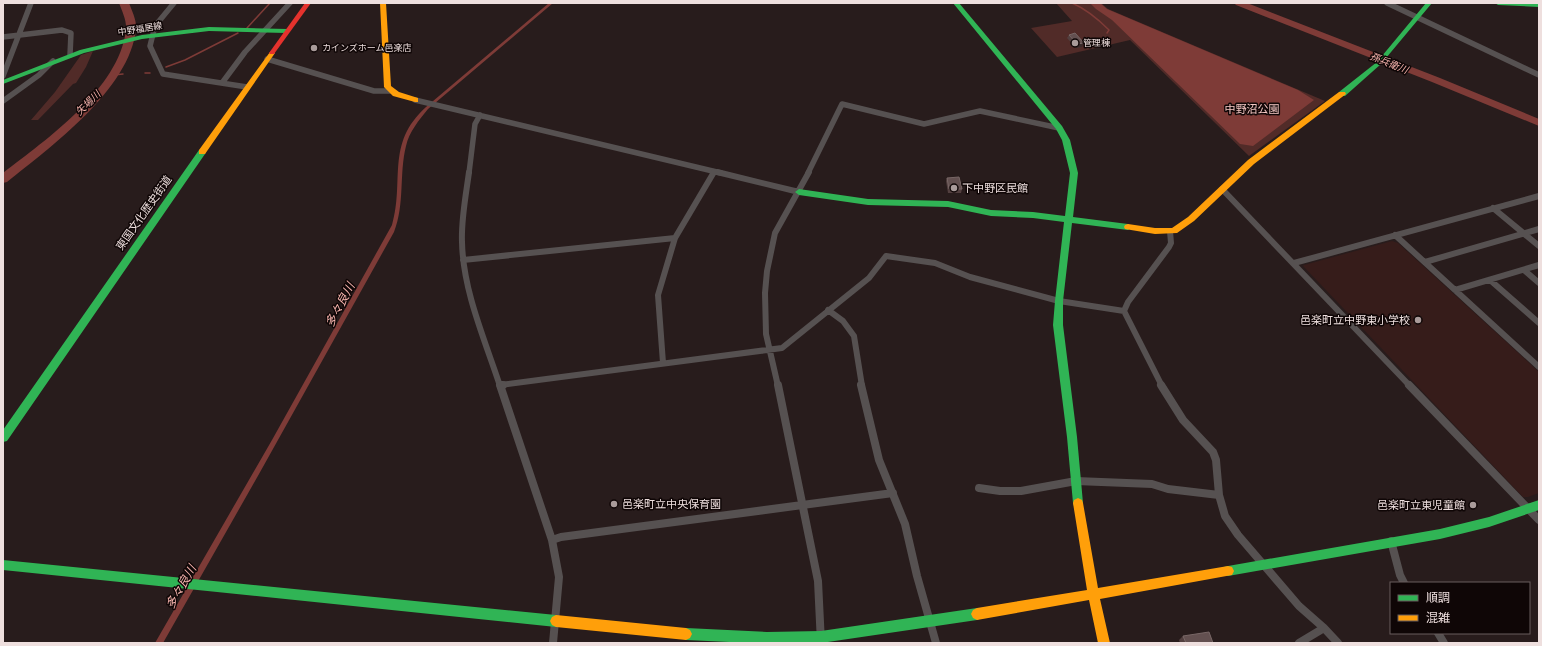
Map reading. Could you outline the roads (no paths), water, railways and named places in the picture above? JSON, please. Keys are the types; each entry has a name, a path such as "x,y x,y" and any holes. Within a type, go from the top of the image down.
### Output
{"main road":[{"name":"東国文化歴史街道","path":"3,438 247,87 308,3"},
{"path":"383,3 386,71 390,91 418,101"},
{"path":"956,3 1059,128 1066,140 1074,173 1059,301 1058,325 1079,514 1093,594 1104,643"},
{"path":"799,192 868,202 948,204 982,212 1033,215 1170,231 1192,219 1251,162 1333,101 1383,59 1429,3"},
{"path":"1498,3 1539,5"},
{"name":"中野福居線","path":"3,82 53,61 95,47 150,37 222,29 288,31"},
{"path":"3,565 556,621 735,637 821,640 1093,594 1391,541 1440,534 1474,526 1539,505"}],"street":[{"path":"3,76 31,3"},
{"path":"174,3 154,26 150,37 150,46 163,74 247,87"},
{"path":"222,83 246,52 290,3"},
{"path":"1387,3 1539,75"},
{"path":"3,37 62,30 71,33 70,55"},
{"path":"267,59 374,91 390,91"},
{"path":"3,102 39,75 53,61"},
{"path":"418,101 799,192"},
{"path":"821,640 818,581 785,415 766,334 766,271 775,233 799,192 842,104 924,124 980,111 1059,128"},
{"path":"480,115 475,124 462,224 461,238 463,260 477,316 552,540 559,577 553,643"},
{"path":"663,364 658,295 675,238 714,172"},
{"path":"1222,189 1539,520"},
{"path":"1294,263 1539,196"},
{"path":"1493,208 1539,246"},
{"path":"1425,262 1539,229"},
{"path":"1170,231 1171,243 1169,247 1128,302 1124,311 1138,343 1169,399 1183,420 1212,452 1216,460 1219,495 1225,516 1238,536 1299,606 1324,628 1338,643"},
{"path":"1396,235 1539,367"},
{"path":"463,260 675,238"},
{"path":"500,385 770,351 782,348 869,278 886,256 935,263 970,277 1059,301 1124,311"},
{"path":"1455,290 1539,265"},
{"path":"1524,270 1539,283"},
{"path":"1490,280 1539,323"},
{"path":"828,310 843,321 854,336 859,375 878,460 905,524 917,576 936,643"},
{"path":"979,488 1000,491 1022,491 1076,481 1152,484 1162,488 1219,495"},
{"path":"552,540 569,536 893,493"},
{"path":"1391,541 1400,575 1404,582"},
{"path":"1299,643 1324,628"},
{"path":"1439,634 1444,643"}],"waterway":[{"name":"矢場川","path":"3,179 40,150 81,113 100,93 115,72 126,50 131,29 130,19 124,3"},
{"path":"247,28 270,3"},
{"path":"1072,3 1096,18 1109,30 1107,33"},
{"name":"孫兵衛川","path":"1239,3 1436,80 1539,123"},
{"path":"166,67 185,60 238,33"},
{"path":"145,73 150,73"},
{"name":"矢場川","path":"114,75 123,74"}],"place":[{"name":"管理棟","path":"1075,43"},
{"name":"カインズホーム邑楽店","path":"314,48"},
{"name":"下中野区民館","path":"954,188"},
{"name":"邑楽町立中野東小学校","path":"1418,320"},
{"name":"邑楽町立中央保育園","path":"614,504"},
{"name":"邑楽町立東児童館","path":"1473,505"}],"park label":[{"name":"中野沼公園","path":"1252,109"}],"water label":[{"name":"多々良川","path":"340,305"},
{"name":"多々良川","path":"181,587"}]}
